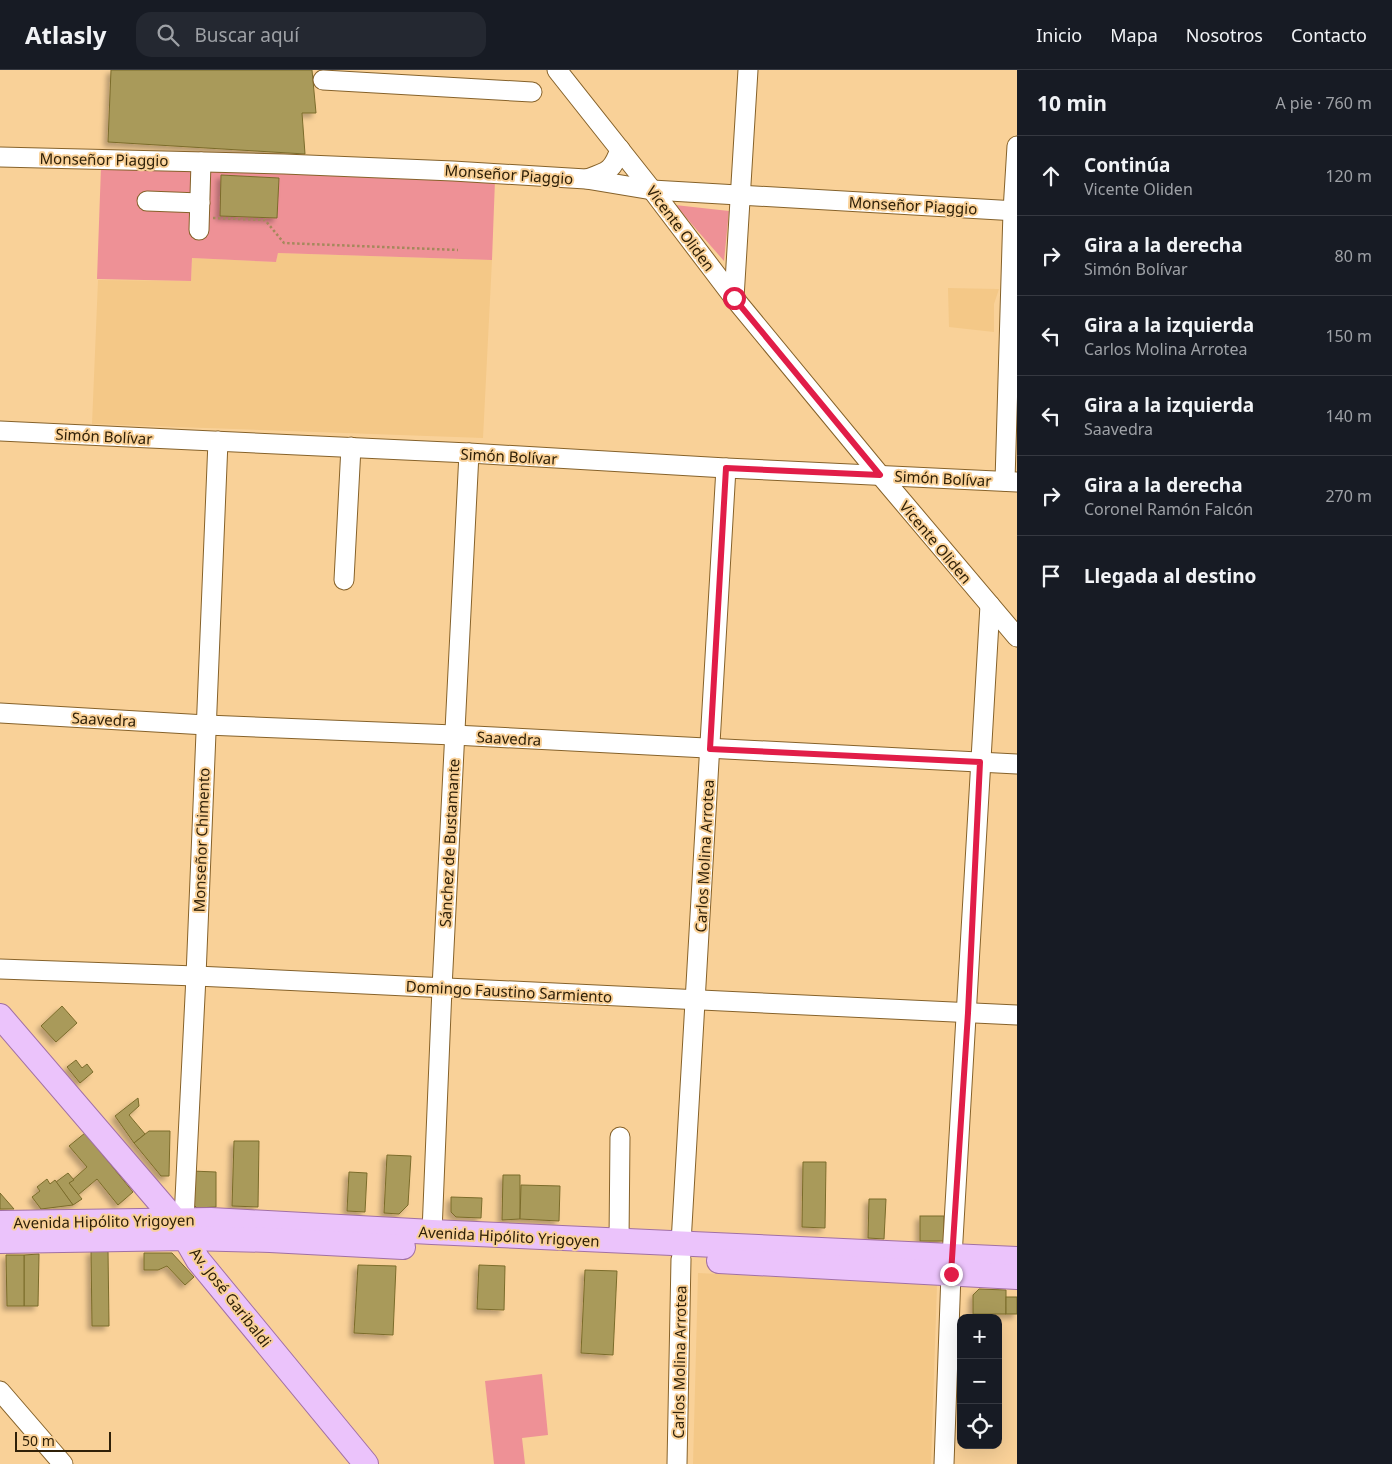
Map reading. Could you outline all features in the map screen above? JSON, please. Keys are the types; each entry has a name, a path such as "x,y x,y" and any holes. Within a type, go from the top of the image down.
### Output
{"main road":[{"name":"Av. José Garibaldi","path":"0,1016 182,1226 198,1260 366,1464"},
{"name":"Avenida Hipólito Yrigoyen","path":"0,1223 432,1232 619,1241 681,1251"},
{"name":"Avenida Hipólito Yrigoyen","path":"0,1241 182,1226 270,1240 681,1251 952,1265 1017,1277"},
{"name":"Avenida Hipólito Yrigoyen","path":"952,1265 1017,1259"}],"street":[{"name":"Vicente Oliden","path":"557,70 734,298 1017,637"},
{"path":"734,298 748,70"},
{"path":"323,80 532,92"},
{"path":"1011,482 1017,146"},
{"path":"586,179 608,171 616,163 620,149"},
{"name":"Monseñor Piaggio","path":"0,157 453,171 586,179 652,190 1015,211"},
{"path":"147,201 199,217 201,162"},
{"name":"Simón Bolívar","path":"0,431 469,453 1011,482"},
{"name":"Monseñor Chimento","path":"182,1226 196,976 218,441"},
{"path":"344,580 351,448"},
{"name":"Sánchez de Bustamante","path":"432,1232 454,735 469,453"},
{"name":"Carlos Molina Arrotea","path":"677,1464 681,1251 726,468"},
{"path":"944,1464 952,1265 990,605"},
{"name":"Saavedra","path":"0,713 206,725 454,735 1017,764"},
{"name":"Domingo Faustino Sarmiento","path":"0,969 196,976 1017,1015"},
{"path":"619,1241 620,1137"},
{"path":"0,1391 63,1464"}],"path":[{"path":"199,217 265,220 284,244 458,250"}],"shaded area":[{"path":"101,167 495,180 492,260 278,253 276,262 192,258 191,281 97,279"},
{"path":"675,205 729,211 724,261"},
{"path":"278,253 492,260 483,438 92,424 98,280 191,281 192,258 276,262"},
{"path":"948,288 999,289 994,304 994,332 949,327"},
{"path":"698,1273 937,1285 931,1464 693,1464"},
{"path":"542,1374 548,1435 522,1438 525,1464 494,1464 485,1381"}],"building":[{"path":"111,70 312,70 316,113 302,113 305,154 108,142"},
{"path":"221,175 279,178 277,218 220,216"},
{"path":"62,1006 77,1023 56,1042 41,1026"},
{"path":"76,1060 82,1068 87,1064 93,1072 80,1083 67,1067"},
{"path":"138,1098 139,1106 129,1115 145,1134 134,1143 115,1116"},
{"path":"149,1131 170,1131 169,1176 161,1176 134,1143"},
{"path":"85,1133 133,1192 118,1205 97,1179 78,1195 69,1183 87,1167 69,1146"},
{"path":"234,1141 259,1141 258,1207 232,1206"},
{"path":"387,1155 411,1156 408,1205 399,1214 384,1213"},
{"path":"803,1162 826,1162 825,1228 802,1227"},
{"path":"192,1171 216,1172 216,1207 197,1208 192,1203"},
{"path":"349,1172 367,1173 365,1212 347,1211"},
{"path":"68,1173 74,1180 69,1183 82,1199 73,1205 56,1182"},
{"path":"503,1175 520,1175 520,1219 502,1220"},
{"path":"47,1179 50,1184 55,1180 73,1205 41,1209 32,1197 40,1191 37,1187"},
{"path":"521,1185 560,1186 559,1221 520,1219"},
{"path":"0,1193 14,1209 0,1209"},
{"path":"451,1197 482,1198 481,1218 456,1217 451,1212"},
{"path":"869,1199 886,1199 884,1239 868,1238"},
{"path":"920,1216 944,1216 944,1241 920,1241"},
{"path":"108,1250 109,1326 92,1326 91,1251"},
{"path":"144,1253 172,1253 194,1277 185,1285 167,1266 158,1270 144,1270"},
{"path":"39,1254 38,1306 24,1306 24,1255"},
{"path":"6,1255 24,1255 24,1306 7,1306"},
{"path":"358,1265 396,1266 393,1335 354,1333"},
{"path":"479,1265 505,1266 504,1310 477,1309"},
{"path":"585,1270 617,1271 613,1355 581,1353"},
{"path":"979,1289 1006,1290 1006,1314 973,1314 973,1295"},
{"path":"1006,1297 1017,1297 1017,1314 1006,1314"}],"route":[{"path":"734,298 880,475 726,468 710,749 980,762 968,1013 951,1274"}]}
